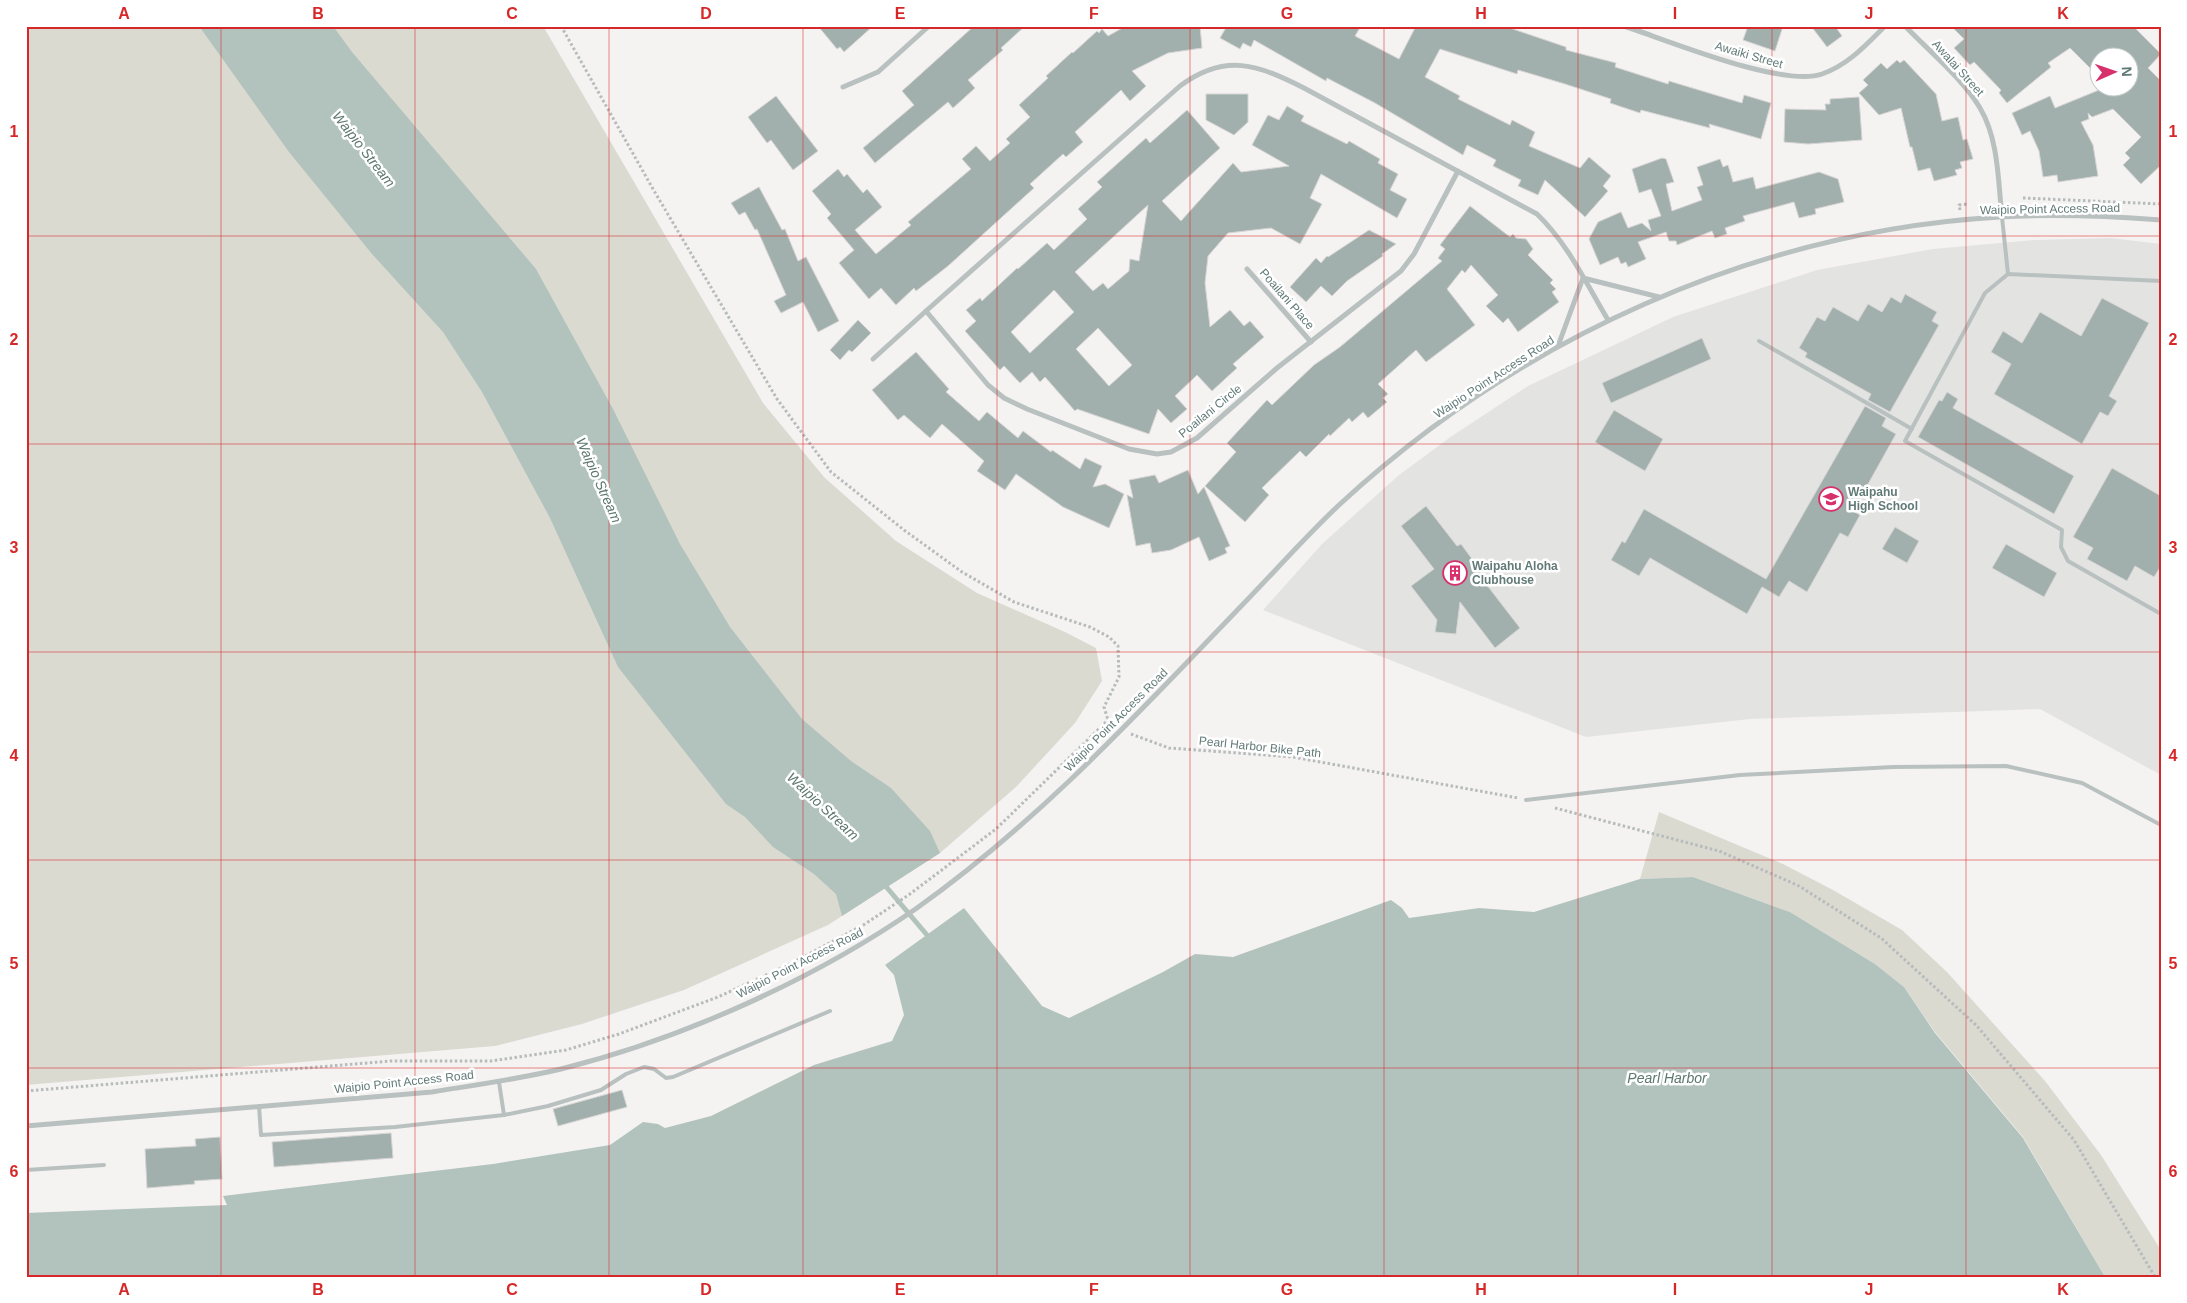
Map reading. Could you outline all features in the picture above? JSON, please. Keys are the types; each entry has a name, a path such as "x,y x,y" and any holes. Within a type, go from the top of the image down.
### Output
{"street":[{"path":"843,87 878,72 929,26"},
{"name":"Awaiki Street","path":"1624,26 1772,74 1807,77 1836,68 1855,55 1885,26"},
{"name":"Awalai Street","path":"1905,26 1969,92 1981,109 1994,150 2002,217"},
{"path":"873,358 1180,86 1195,74 1226,66 1250,65 1268,70 1537,214 1554,230 1569,251 1608,320"},
{"name":"Poailani Circle","path":"926,311 988,385 1004,398 1129,449 1157,454 1171,452 1197,438 1311,342 1401,270 1414,254 1458,171"},
{"name":"Waipio Point Access Road","path":"26,1126 432,1092 498,1082 562,1068 647,1043 774,990 874,937 962,874 1036,814 1121,730 1338,506 1400,452 1467,402 1558,346 1608,320 1721,273 1851,238 1922,225 2002,217 2112,217 2161,220"},
{"name":"Poailani Place","path":"1247,269 1311,342"},
{"path":"1583,278 1660,297"},
{"path":"1558,346 1583,278"}],"lane":[{"path":"2002,217 2008,274"},
{"path":"2161,281 2008,274 1985,293 1905,441 2062,530 2061,547 2068,561 2161,614"},
{"path":"1759,341 1912,429"},
{"path":"1526,800 1740,775 1892,767 2006,766 2082,783 2161,825"},
{"path":"259,1106 261,1135 395,1127 504,1115 548,1106 601,1090 626,1074 644,1067 654,1069 666,1078 673,1077 830,1011"},
{"path":"498,1082 504,1115"},
{"path":"26,1170 104,1165"}],"path":[{"path":"26,1091 391,1061 492,1061 533,1053 566,1050 672,1016 792,963 866,924 954,862 1025,802 1108,720 1104,707 1119,677 1118,646 1109,637 1090,627 1014,602 962,572 904,530 831,472 777,398 653,189 561,26"},
{"path":"2024,198 2161,204"},
{"path":"1960,210 1959,205 1967,204"},
{"name":"Pearl Harbor Bike Path","path":"1108,720 1121,730 1169,748 1293,757 1526,800"},
{"path":"1552,807 1719,850 1800,886 1881,938 1976,1025 2074,1140 2155,1277"}],"shaded area":[{"path":"26,26 543,26 763,403 824,477 896,541 977,593 1065,632 1096,648 1102,681 1075,723 1016,787 940,853 828,925 684,990 582,1024 495,1046 26,1085"},
{"name":"Waipahu High School","path":"2110,238 2161,244 2161,775 2040,709 1750,719 1586,737 1263,610 1322,544 1399,475 1452,436 1528,386 1673,317 1817,270 1933,249 2034,240"},
{"path":"1659,812 1783,864 1833,890 1902,930 1947,972 2045,1081 2101,1155 2161,1251 2161,1277 2105,1277 2023,1137 1935,1032 1904,987 1875,964 1790,912 1693,877 1640,879"}],"water":[{"path":"199,26 333,26 352,52 536,269 613,409 680,544 730,627 802,719 851,761 891,788 930,831 940,853 842,916 836,894 814,874 773,847 745,817 726,804 618,667 550,518 482,392 443,332 372,254 289,152"},
{"name":"Pearl Harbor","path":"1693,877 1790,912 1875,964 1904,987 1935,1033 2023,1138 2105,1277 26,1277 26,1213 227,1205 223,1196 493,1164 610,1145 643,1122 658,1124 665,1128 711,1116 814,1065 892,1041 904,1015 894,975 885,965 964,908 1042,1006 1069,1018 1163,972 1195,954 1233,957 1391,900 1402,908 1409,918 1479,908 1534,912 1640,879"}],"building":[{"path":"818,26 873,26 844,52 840,47 837,49"},
{"path":"974,26 1025,26 1001,48 1003,50 968,80 975,88 953,108 948,102 875,163 863,148 914,105 902,91"},
{"path":"1126,26 1200,26 1202,48 1168,53 1132,71 1146,86 1130,101 1121,90 1075,132 1083,142 1066,157 1063,154 1030,184 1034,188 948,266 916,291 914,288 896,305 881,288 869,299 839,263 854,250 827,218 831,214 812,191 838,169 844,177 847,174 863,193 867,189 882,207 855,230 876,254 911,225 908,222 971,169 962,159 976,146 990,161 1010,143 1006,139 1030,117 1019,105 1072,52 1097,31 1099,33 1102,29 1108,36"},
{"path":"1227,26 1361,26 1355,36 1399,59 1416,26 1504,26 1566,47 1566,50 1616,63 1615,67 1668,84 1669,81 1742,103 1744,95 1771,103 1761,139 1709,124 1710,128 1641,110 1640,113 1610,103 1611,99 1565,84 1518,70 1517,74 1440,49 1425,77 1460,96 1458,99 1510,125 1512,120 1535,132 1529,146 1580,168 1589,157 1611,176 1603,186 1608,191 1585,217 1545,180 1538,195 1518,186 1521,180 1493,166 1496,160 1467,145 1463,155 1375,103 1327,78 1326,81 1254,40 1251,47 1243,43 1240,49 1220,38"},
{"path":"1748,26 1783,26 1775,51 1743,40"},
{"path":"1811,26 1835,26 1842,36 1827,47"},
{"path":"1951,26 2133,26 2161,54 2148,68 2161,81 2161,165 2141,184 2123,165 2130,158 2125,153 2141,137 2113,109 2092,117 2088,113 2089,119 2081,122 2093,145 2098,176 2058,182 2057,175 2043,177 2039,151 2030,131 2022,135 2012,113 2050,96 2055,108 2090,94 2090,98 2140,98 2140,48 2090,48 2090,68 2070,48 2048,63 2051,67 2007,103 1999,93 2001,90 1974,62 1970,65 1954,48 1964,39"},
{"path":"1897,60 1900,63 1904,60 1936,94 1942,121 1958,117 1963,140 1967,139 1973,159 1960,162 1962,168 1955,170 1957,175 1934,181 1930,168 1918,171 1901,108 1879,115 1859,93 1868,85 1863,80 1881,63 1887,69"},
{"path":"1206,94 1248,94 1248,122 1234,135 1206,120"},
{"path":"776,96 818,151 793,170 771,140 767,143 748,117"},
{"path":"1859,97 1862,140 1808,144 1784,142 1785,109 1826,110 1825,104 1830,104 1830,99"},
{"path":"1287,106 1304,116 1301,121 1347,144 1349,141 1380,159 1378,163 1398,174 1390,190 1407,199 1397,218 1321,174 1310,198 1322,204 1300,244 1271,228 1228,233 1208,256 1205,283 1210,327 1230,310 1244,326 1250,321 1264,337 1233,364 1237,368 1212,391 1197,375 1175,396 1187,409 1171,423 1158,409 1149,434 1077,409 1075,411 1045,377 1040,382 1032,372 1020,383 1004,366 1000,370 965,331 976,321 966,310 980,298 982,301 1047,243 1054,250 1087,219 1078,209 1102,187 1097,182 1146,138 1150,143 1187,110 1220,148 1162,201 1181,221 1233,163 1241,172 1289,166 1252,145 1268,115 1279,120","holes":["1148,205 1139,261 1130,259 1129,271 1108,289 1103,283 1093,291 1075,272","1054,290 1074,312 1030,353 1011,332","1098,328 1132,365 1109,386 1076,349"]},
{"path":"1662,158 1666,159 1674,182 1666,184 1672,211 1702,200 1697,187 1703,185 1697,167 1720,159 1723,167 1728,165 1733,182 1753,177 1756,189 1819,172 1838,179 1844,202 1815,209 1816,214 1799,218 1794,202 1743,216 1745,221 1725,228 1727,234 1715,238 1712,231 1677,245 1676,241 1669,241 1666,232 1638,242 1646,259 1628,267 1626,262 1621,264 1618,257 1600,265 1589,239 1598,222 1621,212 1628,228 1642,223 1651,231 1648,220 1661,216 1651,189 1639,193 1632,169"},
{"path":"759,187 782,230 785,229 798,261 806,257 839,321 818,332 803,302 781,313 774,301 786,295 757,229 755,230 745,212 739,215 731,203"},
{"path":"1470,206 1510,237 1513,234 1516,238 1526,239 1533,249 1528,255 1553,280 1550,283 1556,289 1552,292 1559,302 1518,332 1508,318 1503,323 1486,306 1498,295 1471,265 1465,273 1462,270 1447,289 1475,325 1426,362 1416,350 1378,384 1388,394 1383,398 1387,402 1368,418 1363,412 1352,422 1349,418 1330,436 1329,434 1306,457 1300,451 1262,488 1269,495 1245,522 1205,486 1236,452 1227,443 1267,400 1272,405 1314,365 1340,347 1442,261 1438,258 1445,249 1440,245"},
{"path":"1369,230 1396,244 1382,254 1383,256 1347,281 1332,296 1321,286 1306,302 1290,287 1316,258 1321,263 1327,256"},
{"path":"1905,294 1937,312 1932,321 1939,325 1890,412 1868,400 1871,394 1805,357 1807,353 1799,348 1817,317 1825,321 1833,307 1858,321 1868,304 1882,312 1891,297 1901,303"},
{"path":"2102,298 2149,323 2109,396 2117,401 2108,416 2100,412 2082,444 1994,394 2011,364 1991,352 2003,331 2022,343 2040,312 2081,336"},
{"path":"858,320 871,333 852,352 849,350 840,360 830,350"},
{"path":"1702,338 1711,359 1611,403 1602,383"},
{"path":"916,352 949,389 946,392 979,421 987,412 1018,438 1023,431 1051,452 1052,450 1080,469 1085,458 1102,466 1093,487 1105,484 1124,494 1109,528 1063,507 1016,474 1005,490 977,471 984,461 942,424 930,438 904,415 898,420 872,390"},
{"path":"1947,392 1958,399 1953,408 2074,476 2054,514 1918,437 1939,400 1942,401"},
{"path":"1865,406 1886,418 1882,426 1896,434 1853,511 1860,515 1848,537 1840,533 1807,592 1789,581 1779,597 1762,587 1747,614 1650,558 1639,576 1611,560 1622,541 1625,543 1644,509 1766,579"},
{"path":"1614,410 1663,439 1645,471 1595,442"},
{"path":"2112,468 2161,496 2161,566 2154,577 2135,566 2127,581 2087,559 2093,548 2073,537"},
{"path":"1188,470 1198,494 1204,487 1230,546 1225,548 1227,553 1209,561 1199,537 1171,550 1152,553 1150,543 1136,546 1127,495 1133,498 1129,480 1155,475 1159,483"},
{"name":"Waipahu Aloha Clubhouse","path":"1426,506 1457,546 1461,544 1486,578 1483,580 1520,628 1495,648 1460,602 1456,634 1435,632 1437,620 1411,586 1434,569 1401,526"},
{"path":"1895,527 1919,541 1907,563 1882,549"},
{"path":"2006,544 2057,573 2044,597 1992,568"},
{"path":"622,1090 627,1107 558,1126 553,1109"},
{"path":"391,1133 393,1158 274,1167 272,1142"},
{"path":"220,1137 222,1179 194,1181 195,1184 147,1188 145,1149 196,1146 195,1139"}],"waterway":[{"name":"Waipio Stream","path":"883,883 927,935"}],"place":[{"name":"Waipahu High School","path":"1831,499"},
{"name":"Waipahu Aloha Clubhouse","path":"1455,573"}]}
